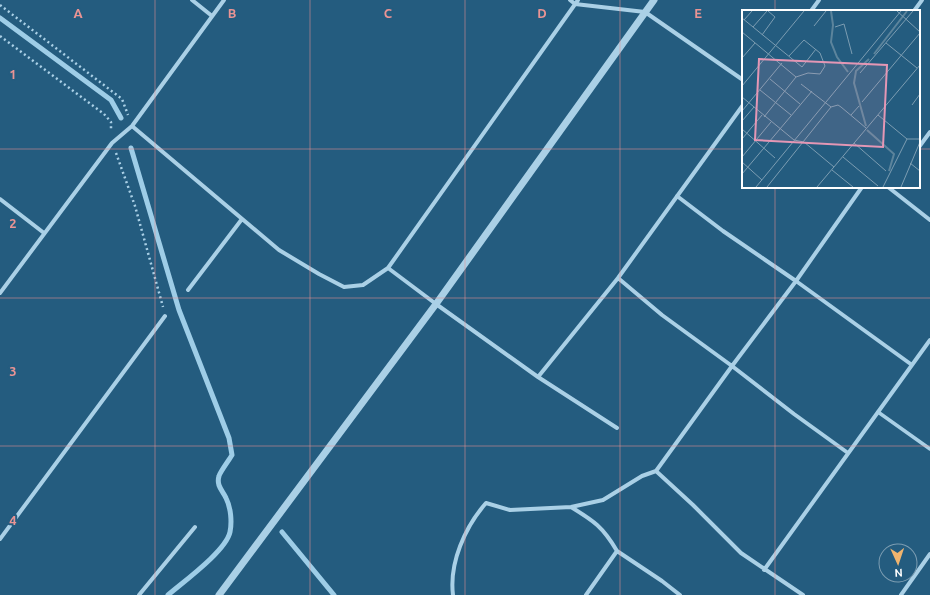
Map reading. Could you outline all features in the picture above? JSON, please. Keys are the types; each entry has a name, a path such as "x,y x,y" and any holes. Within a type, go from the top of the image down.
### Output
{"street":[{"path":"192,0 212,16"},
{"path":"0,293 112,143 132,126 224,0"},
{"path":"570,0 645,12 742,79"},
{"path":"219,595 436,304 654,0"},
{"path":"812,10 819,0"},
{"path":"915,10 922,0"},
{"path":"132,126 279,250 344,287 362,285 388,268 577,2"},
{"path":"538,377 618,278 742,106"},
{"path":"920,145 930,132"},
{"path":"453,595 452,587 454,568 463,538 475,515 486,503 510,510 571,507 603,500 642,476 656,472 732,366 796,281 861,188"},
{"path":"890,188 930,220"},
{"path":"677,196 723,231 796,281 912,365"},
{"path":"0,199 44,233"},
{"path":"188,290 242,219"},
{"path":"388,268 538,377 617,428"},
{"path":"618,278 662,315 848,453"},
{"path":"0,539 165,316"},
{"path":"764,570 930,340"},
{"path":"878,412 930,449"},
{"path":"656,472 694,505 741,553 803,595"},
{"path":"571,507 602,529 609,537 617,551 680,595"},
{"path":"139,595 195,527"},
{"path":"586,595 617,551"},
{"path":"901,595 930,554"}],"path":[{"path":"0,5 122,98 132,126"},
{"path":"0,36 104,114 111,122 112,143 135,206 165,316"}],"waterway":[{"path":"0,18 111,100 121,118"},
{"path":"131,148 179,310 229,438 232,455 221,472 218,480 219,486 228,502 231,515 230,532 227,540 213,557 168,595"},
{"path":"282,532 334,595"}]}
